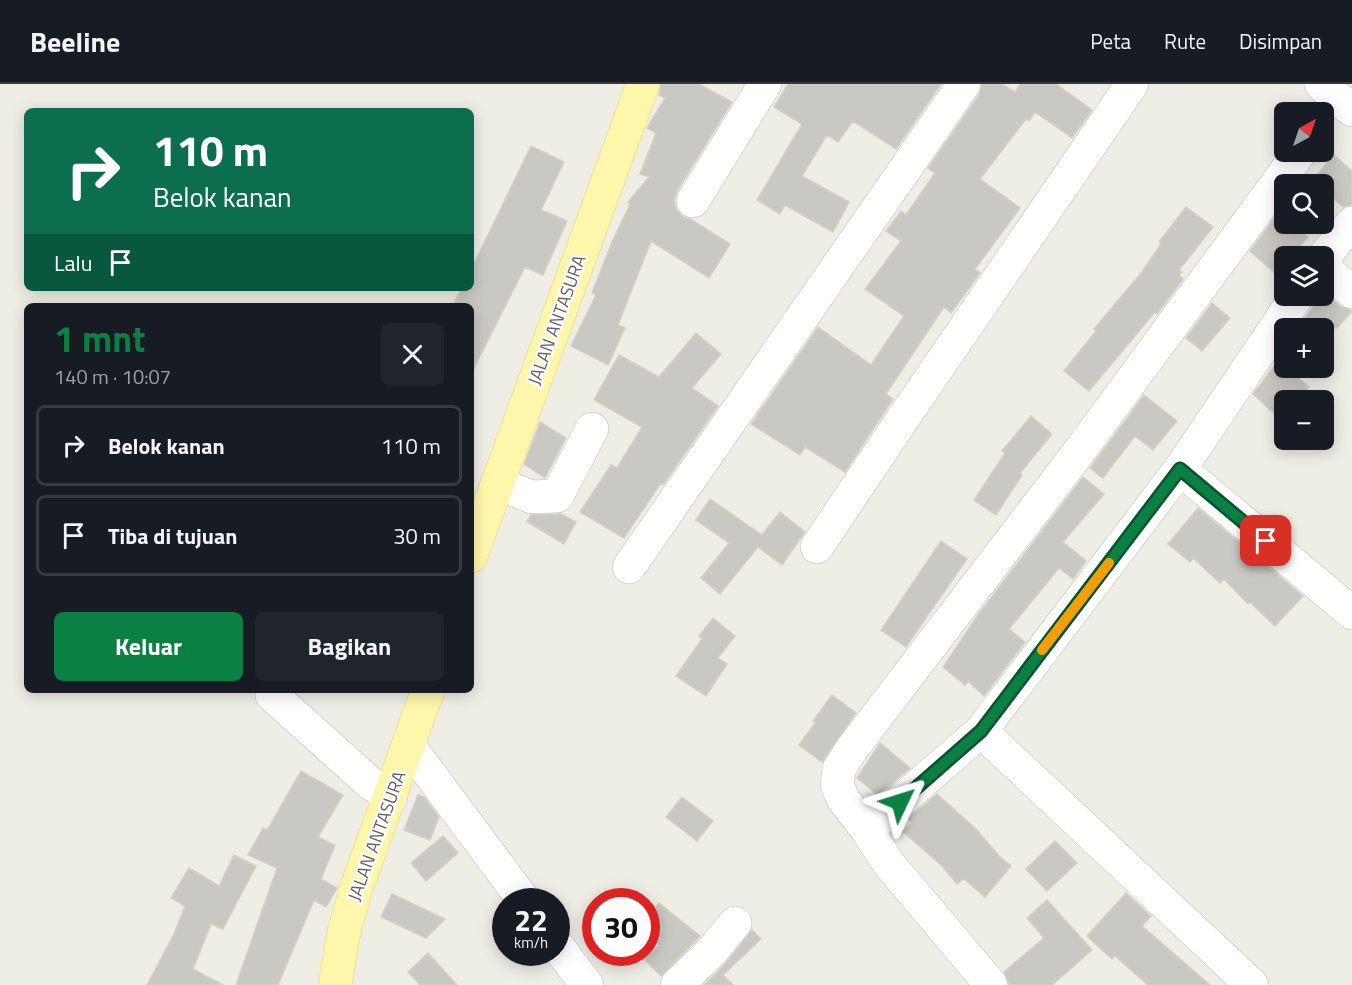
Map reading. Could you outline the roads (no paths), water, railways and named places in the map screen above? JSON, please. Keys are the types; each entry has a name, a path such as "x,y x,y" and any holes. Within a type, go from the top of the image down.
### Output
{"main road":[{"name":"JALAN ANTASURA","path":"474,548 643,84"},
{"name":"JALAN ANTASURA","path":"334,985 344,932 357,886 427,693"}],"street":[{"path":"693,201 765,84"},
{"path":"629,567 964,84"},
{"path":"817,547 1132,84"},
{"path":"991,985 889,864 843,799 837,785 839,769 851,750 1081,449 1293,162"},
{"path":"1333,246 1352,224"},
{"path":"1334,277 1352,292"},
{"path":"867,830 981,731 1180,469 1290,306"},
{"path":"497,483 532,497 557,496 592,429"},
{"path":"1180,469 1352,613"},
{"path":"272,695 370,783 391,797"},
{"path":"981,731 1252,985"},
{"path":"409,746 515,888"},
{"path":"677,985 711,952 735,923"},
{"path":"570,963 587,985"}]}
